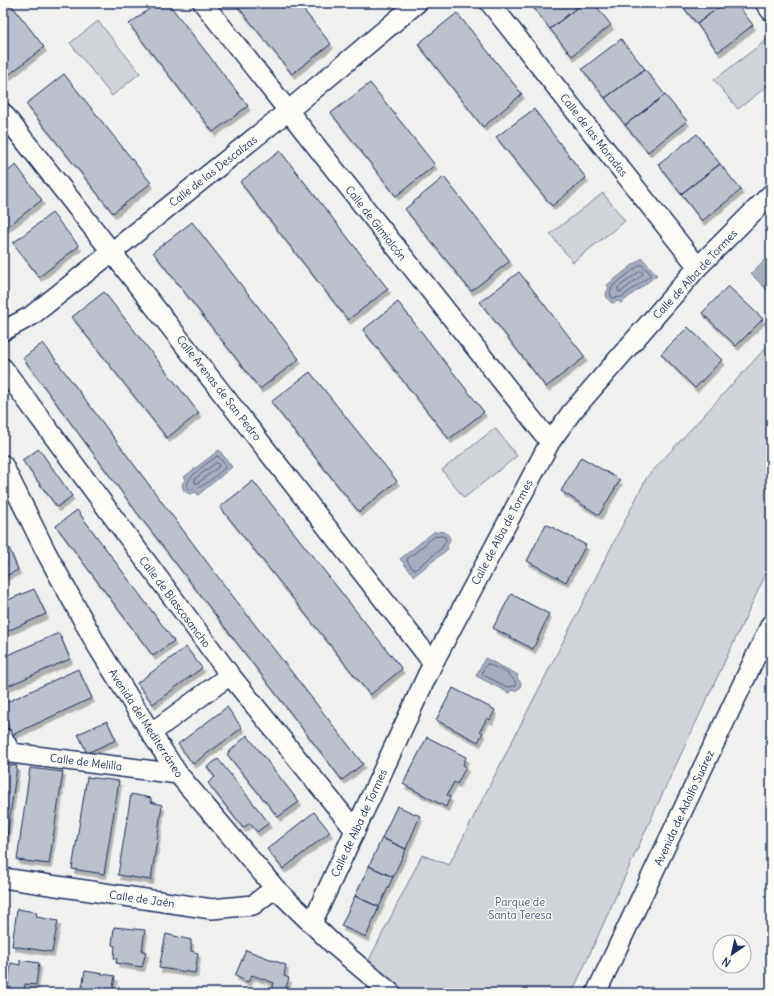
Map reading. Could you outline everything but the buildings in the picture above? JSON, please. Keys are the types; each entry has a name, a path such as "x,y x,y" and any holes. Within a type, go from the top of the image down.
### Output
{"street":[{"name":"Calle de Gimialcón","path":"203,3 550,442"},
{"name":"Calle de las Descalzas","path":"3,331 31,316 112,252 288,112 417,3"},
{"name":"Calle de las Moradas","path":"490,3 698,267"},
{"path":"765,3 771,11"},
{"name":"Calle Arenas de San Pedro","path":"3,113 434,663"},
{"name":"Calle de Alba de Tormes","path":"312,923 434,663 550,442 571,413 698,267 771,194"},
{"name":"Calle de Blascosancho","path":"3,368 230,675 355,830"},
{"name":"Avenida del Mediterráneo","path":"3,465 46,552 96,644 150,733 178,774 275,888 334,944 391,993"},
{"name":"Avenida de Adolfo Suárez","path":"596,993 771,624"},
{"path":"150,733 230,675"},
{"name":"Calle de Melilla","path":"3,738 11,753 178,774"},
{"name":"Calle de Jaén","path":"3,878 212,909 253,905 275,888"}],"green space":[{"path":"98,21 140,73 112,96 70,43"},
{"path":"769,38 771,41 771,83 738,109 714,80"},
{"path":"603,193 625,221 573,262 550,234"},
{"name":"Parque de Santa Teresa","path":"771,342 771,563 660,799 572,993 408,993 368,962 422,855 449,865 647,477"},
{"path":"495,428 517,456 464,498 442,470"}],"water":[{"path":"642,258 657,275 621,303 618,301 612,303 606,296 609,288 607,285"},
{"path":"764,260 771,267 771,294 751,274"},
{"path":"219,450 232,467 198,495 196,492 190,494 184,491 182,485 185,479 184,477"},
{"path":"435,531 436,533 441,531 445,532 448,535 450,540 447,546 448,549 414,576 400,559"},
{"path":"485,658 518,675 517,678 521,683 520,688 515,691 511,690 509,693 476,676"}]}
